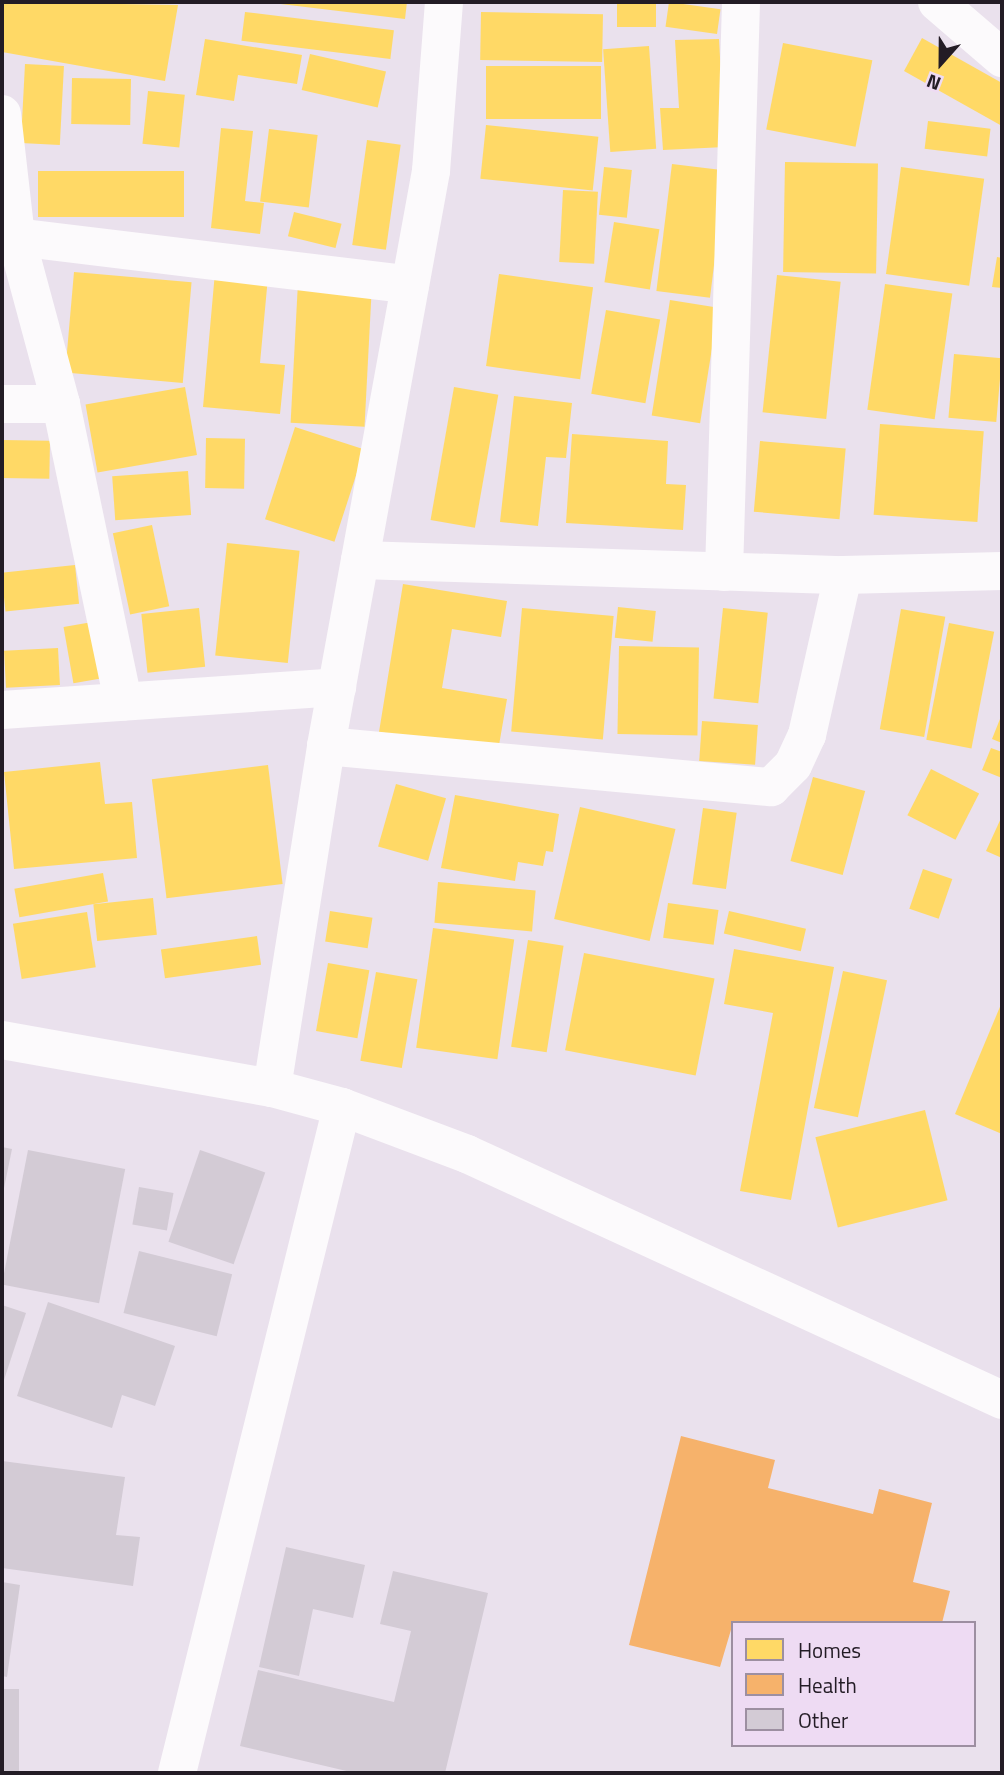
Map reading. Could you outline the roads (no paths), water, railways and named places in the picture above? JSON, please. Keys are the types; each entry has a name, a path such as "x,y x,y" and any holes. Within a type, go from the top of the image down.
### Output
{"street":[{"path":"272,1088 326,746 431,171 444,2"},
{"path":"724,572 741,2"},
{"path":"937,2 1002,58"},
{"path":"2,114 16,237 61,404 123,702"},
{"path":"16,237 410,285"},
{"path":"2,404 61,404"},
{"path":"360,560 844,575 1002,571"},
{"path":"326,746 771,787 793,765 807,735 844,575"},
{"path":"2,709 337,687"},
{"path":"2,1040 272,1088 342,1107 467,1154 1002,1400"},
{"path":"177,1773 342,1107"}]}
